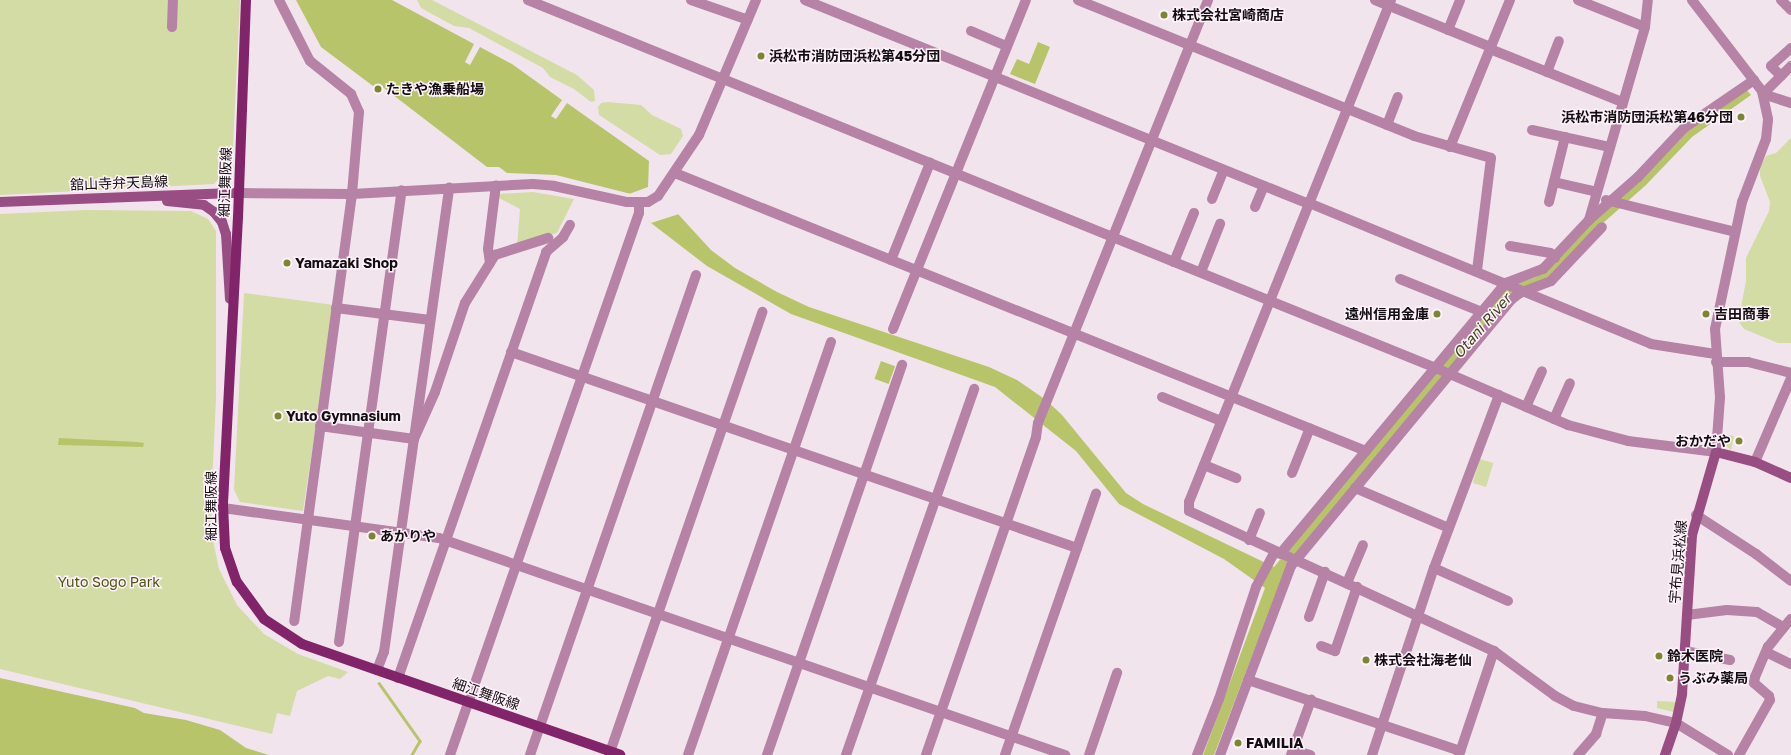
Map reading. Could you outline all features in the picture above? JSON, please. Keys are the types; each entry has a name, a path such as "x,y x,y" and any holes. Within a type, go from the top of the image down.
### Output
{"main road":[{"name":"細江舞阪線","path":"246,0 239,192 231,317 223,508 224,539 230,566 241,590 258,612 294,640 613,754"},
{"name":"舘山寺弁天島線","path":"0,202 239,192"},
{"path":"109,197 192,202 214,212 222,222 226,234 231,317"},
{"path":"1716,452 1755,462 1791,478"},
{"name":"宇布見浜松線","path":"1665,755 1676,723 1682,694 1692,535 1696,515 1716,452"}],"street":[{"path":"172,27 173,0"},
{"path":"279,0 310,61 351,94 358,105 352,194 294,621"},
{"path":"528,0 1437,368 1554,420 1621,440 1716,452 1720,397 1715,358 1715,329 1744,194 1768,129 1767,109 1763,94 1754,80 1692,0"},
{"path":"691,0 748,20"},
{"path":"450,755 639,208 658,196 675,173 699,135 756,0"},
{"path":"805,0 1477,271 1651,344 1715,358 1748,362 1791,373"},
{"path":"893,329 1026,0"},
{"path":"1078,0 1387,125 1450,147 1492,158 1477,271"},
{"path":"926,755 1006,524 1038,423 1208,0"},
{"path":"1375,0 1390,3 1448,30 1622,102"},
{"path":"1448,30 1460,0"},
{"path":"1450,147 1510,0"},
{"path":"1578,0 1645,27"},
{"path":"1589,220 1645,27 1648,0"},
{"path":"1781,0 1791,10"},
{"path":"1390,3 1221,421 1189,502 1189,510 1279,554 1325,572 1494,651 1555,696 1579,707 1603,713 1645,716 1676,723 1727,755"},
{"path":"971,31 1007,46"},
{"path":"1547,72 1559,42"},
{"path":"1780,76 1771,66 1791,48"},
{"path":"1763,94 1791,66"},
{"path":"1197,755 1219,699 1257,585 1269,563 1279,554 1437,368 1482,312 1508,284 1539,272 1555,258 1589,220 1612,202 1688,126 1754,80"},
{"path":"1763,94 1791,102"},
{"path":"1387,125 1398,97"},
{"path":"1532,130 1610,147"},
{"path":"1549,202 1565,137"},
{"path":"891,260 930,163"},
{"path":"1212,199 1224,170"},
{"path":"675,173 1366,451"},
{"path":"1554,182 1596,194 1612,202 1735,232"},
{"path":"239,192 352,194 496,185 549,185 627,202 639,208"},
{"path":"490,263 488,249 496,185"},
{"path":"1255,207 1264,186"},
{"path":"377,670 384,652 449,188"},
{"path":"338,642 402,190"},
{"path":"1174,262 1194,213"},
{"path":"1200,272 1220,224"},
{"path":"398,678 546,252 563,237 570,225"},
{"path":"1220,755 1291,566 1295,559 1512,299 1523,291 1551,281 1602,227"},
{"path":"414,439 435,392 465,303 495,255 548,238"},
{"path":"1510,246 1550,253 1555,258"},
{"path":"530,755 696,275"},
{"path":"1400,279 1482,312"},
{"path":"336,308 430,320"},
{"path":"613,754 658,613 762,312"},
{"path":"688,755 831,342"},
{"path":"511,352 1077,548"},
{"path":"767,755 902,365"},
{"path":"1526,407 1542,371"},
{"path":"1755,462 1791,378"},
{"path":"1554,420 1570,383"},
{"path":"846,755 974,389"},
{"path":"1372,755 1434,568 1499,395"},
{"path":"1162,398 1221,421"},
{"path":"320,426 414,439"},
{"path":"1292,473 1310,428"},
{"path":"1204,465 1237,478"},
{"path":"1355,488 1449,528"},
{"path":"1005,755 1096,493"},
{"path":"223,508 354,524 446,540 1065,755"},
{"path":"1249,540 1260,514"},
{"path":"1696,515 1756,554 1791,581"},
{"path":"1347,583 1363,545"},
{"path":"1434,568 1508,601"},
{"path":"1309,617 1325,572"},
{"path":"1320,646 1335,651 1357,587"},
{"path":"1687,615 1727,610 1757,612 1783,627"},
{"path":"1739,755 1770,700 1769,696 1756,685 1754,680 1766,652 1783,627 1791,619"},
{"path":"1685,650 1730,660"},
{"path":"1248,680 1382,724 1460,753 1494,651"},
{"path":"1766,652 1791,664"},
{"path":"1089,755 1117,673"},
{"path":"1310,755 1292,753 1311,700"},
{"path":"1585,754 1596,734 1603,713"}],"green space":[{"path":"0,0 240,0 232,167 227,168 214,184 0,195"},
{"path":"417,0 432,0 577,75 594,90 595,101 591,102 574,89 550,77 543,68 469,28 454,26 421,8"},
{"path":"608,102 641,105 652,115 681,129 683,136 671,154 660,155 599,115 598,107 601,103"},
{"path":"1791,138 1791,343 1778,343 1744,329 1739,322 1739,317 1746,281 1746,258 1769,211 1770,202 1760,176 1760,167 1766,156 1776,153"},
{"path":"533,192 574,199 557,233 517,246 520,209 497,197 498,194"},
{"name":"Yuto Sogo Park","path":"86,210 191,211 208,219 216,231 216,399 211,505 213,540 219,569 237,605 264,634 298,654 348,672 340,679 328,676 297,691 290,716 277,713 272,734 0,669 0,214"},
{"name":"Yuto Gymnasium","path":"244,293 334,305 303,511 240,502 234,490"},
{"path":"1721,434 1734,436 1731,450 1723,444"},
{"path":"1480,459 1493,463 1486,487 1473,483"},
{"path":"1657,701 1676,702 1674,712 1657,708"}],"water":[{"name":"Otani River","path":"296,0 392,0 474,44 465,62 470,65 480,47 512,64 562,100 551,116 556,119 567,103 649,161 648,188 678,214 711,250 735,268 777,292 809,307 989,367 1017,380 1046,400 1062,415 1126,493 1143,504 1274,567 1507,287 1536,277 1681,136 1746,89 1751,95 1692,137 1646,185 1602,224 1553,275 1523,288 1287,565 1214,755 1203,755 1265,588 1224,559 1119,504 1076,451 995,387 791,314 707,266 651,223 631,194 556,175 507,173 499,167 487,167 384,88 373,86 321,47"},
{"path":"1038,42 1050,47 1035,84 1010,74 1017,59 1029,64"},
{"path":"881,361 895,366 889,384 875,379"},
{"path":"59,438 144,443 143,447 58,445"},
{"path":"0,678 135,708 144,713 186,720 220,730 246,748 269,755 0,755"}],"pier":[{"path":"648,187 679,214 651,223 630,196 613,190 629,194"}],"waterway":[{"path":"379,683 420,741 412,755"}],"place":[{"name":"株式会社宮崎商店","path":"1164,15"},
{"name":"浜松市消防団浜松第45分団","path":"761,56"},
{"name":"たきや漁乗船場","path":"378,89"},
{"name":"浜松市消防団浜松第46分団","path":"1741,117"},
{"name":"Yamazaki Shop","path":"287,263"},
{"name":"遠州信用金庫","path":"1437,314"},
{"name":"吉田商事","path":"1706,314"},
{"name":"Yuto Gymnasium","path":"278,416"},
{"name":"おかだや","path":"1739,441"},
{"name":"あかりや","path":"372,536"},
{"name":"鈴木医院","path":"1659,656"},
{"name":"株式会社海老仙","path":"1366,660"},
{"name":"うぶみ薬局","path":"1670,678"},
{"name":"FAMILIA","path":"1238,743"}]}
